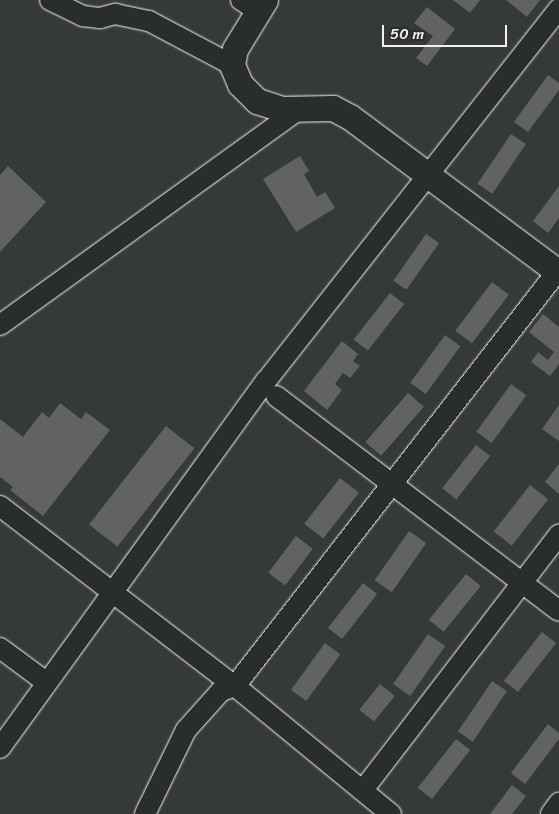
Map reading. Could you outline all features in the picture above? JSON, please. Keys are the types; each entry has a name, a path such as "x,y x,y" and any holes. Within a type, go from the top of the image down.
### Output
{"street":[{"path":"50,0 83,16 100,18 116,7 133,16 165,27 232,65"},
{"path":"145,814 186,730 221,691 235,686 558,271 388,142 333,108 281,109 256,101 240,84 232,65 234,49 254,3"},
{"path":"0,748 266,381 559,8"},
{"path":"0,325 298,110"},
{"path":"276,396 559,611"},
{"path":"0,506 114,591 235,686 375,805 523,582 559,535"},
{"path":"0,648 46,682"},
{"path":"551,814 559,802"}],"building":[{"path":"453,0 480,0 470,13"},
{"path":"506,0 540,0 527,17"},
{"path":"427,7 455,29 427,66 416,58 433,36 414,23"},
{"path":"548,75 559,83 559,90 528,132 514,122"},
{"path":"511,134 526,144 492,194 477,184"},
{"path":"300,156 309,171 304,174 317,197 325,192 335,208 296,232 263,179"},
{"path":"8,166 46,202 0,252 0,175"},
{"path":"559,186 559,218 548,233 533,221"},
{"path":"426,234 439,243 406,290 393,281"},
{"path":"492,282 509,295 472,343 455,331"},
{"path":"390,293 404,304 368,351 354,339"},
{"path":"543,314 559,327 559,364 550,376 531,362 538,352 548,360 554,352 529,332"},
{"path":"445,335 460,346 426,394 410,383"},
{"path":"342,341 358,354 353,361 360,366 350,378 343,373 335,384 342,390 327,410 304,391"},
{"path":"511,384 526,395 492,443 476,432"},
{"path":"408,393 424,407 381,456 365,442"},
{"path":"60,403 81,419 86,412 110,430 43,516 10,490 13,487 0,477 0,419 23,437 42,412 49,418"},
{"path":"559,405 559,441 542,429"},
{"path":"166,426 194,448 117,547 89,525"},
{"path":"476,445 490,456 456,499 442,488"},
{"path":"559,464 559,494 545,482"},
{"path":"340,478 359,493 323,538 304,524"},
{"path":"530,485 548,499 512,546 494,531"},
{"path":"409,531 426,543 392,592 375,580"},
{"path":"296,536 313,549 285,585 268,573"},
{"path":"466,574 481,586 444,632 429,620"},
{"path":"363,583 377,594 342,639 328,628"},
{"path":"542,632 556,643 518,692 504,681"},
{"path":"428,634 445,646 410,696 393,684"},
{"path":"325,643 340,654 306,701 291,690"},
{"path":"492,681 507,691 473,742 458,732"},
{"path":"380,684 395,696 374,722 359,710"},
{"path":"548,724 559,733 559,739 525,784 511,773"},
{"path":"456,739 470,750 432,799 418,788"},
{"path":"512,785 526,796 512,814 490,814"}]}
